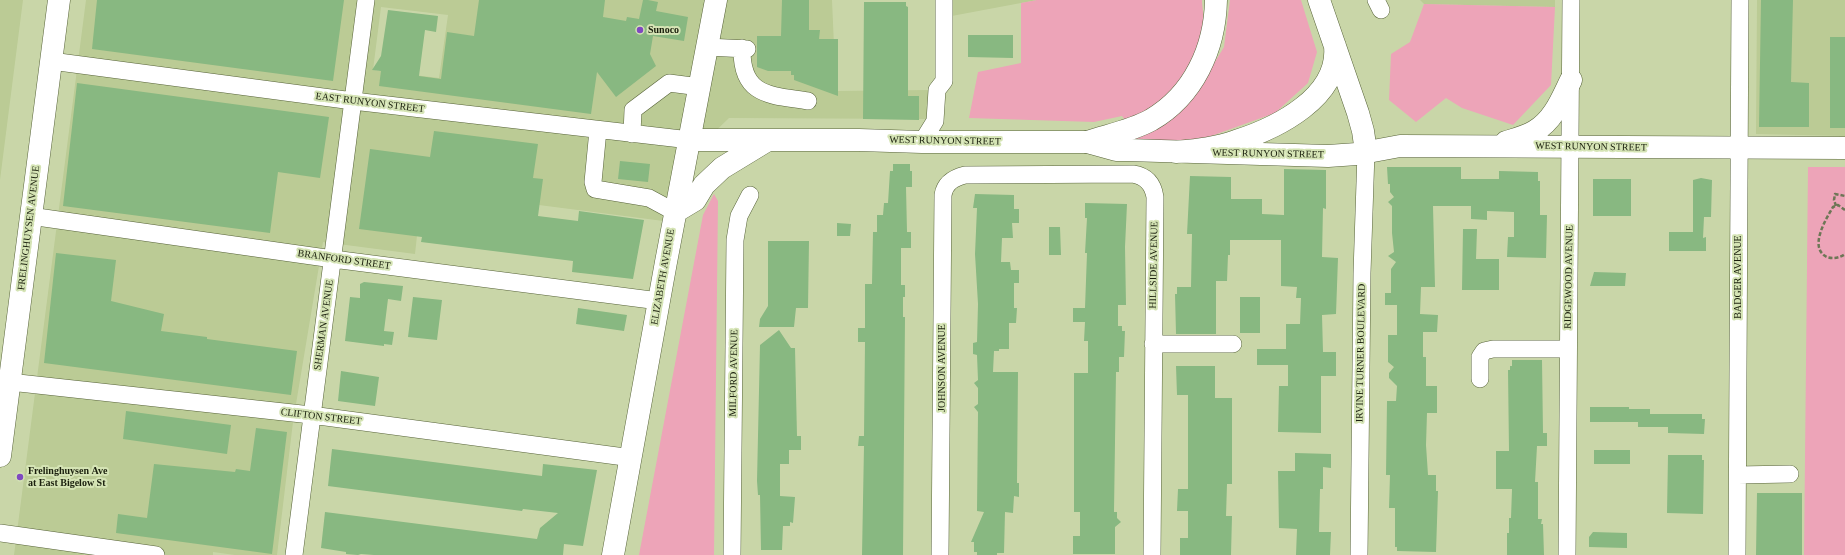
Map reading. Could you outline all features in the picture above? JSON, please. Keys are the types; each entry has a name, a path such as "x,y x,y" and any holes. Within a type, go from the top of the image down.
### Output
{"main road":[{"name":"FRELINGHUYSEN AVENUE","path":"0,456 5,381 30,216 58,0"},
{"name":"ELIZABETH AVENUE","path":"613,555 632,458 675,212 716,0"},
{"path":"1087,142 1150,121 1178,98 1194,78 1206,56 1213,32 1216,0"},
{"path":"1320,0 1361,122 1366,152"},
{"path":"1176,152 1212,147 1236,141 1258,133 1291,116 1326,85 1335,63 1335,46"},
{"path":"1498,146 1536,131 1546,122 1554,113 1571,80"},
{"name":"WEST RUNYON STREET","path":"690,140 1087,142 1116,150 1328,156 1366,152 1400,146 1845,148"},
{"path":"675,212 695,200 704,185 722,168 768,140"}],"street":[{"name":"SHERMAN AVENUE","path":"294,555 366,0"},
{"path":"922,142 935,121 937,90 944,81 944,0"},
{"name":"RIDGEWOOD AVENUE","path":"1568,555 1571,0"},
{"name":"BADGER AVENUE","path":"1737,555 1740,0"},
{"path":"708,47 745,49 745,73 749,81 763,93 808,101"},
{"name":"EAST RUNYON STREET","path":"51,61 353,101 690,140"},
{"path":"632,134 633,110 669,83 700,87"},
{"path":"598,130 593,182 595,189 649,198 675,212"},
{"name":"IRVINE TURNER BOULEVARD","path":"1359,555 1362,273 1366,152"},
{"name":"HILLSIDE AVENUE","path":"948,182 956,177 964,175 1133,174 1139,175 1148,181 1152,186 1155,197 1152,555"},
{"name":"JOHNSON AVENUE","path":"940,555 943,196 948,182"},
{"name":"MILFORD AVENUE","path":"732,555 735,240 739,216 750,195"},
{"name":"BRANFORD STREET","path":"30,216 333,259 659,301"},
{"path":"1153,344 1233,344"},
{"path":"1480,379 1480,357 1484,351 1493,349 1568,349"},
{"name":"CLIFTON STREET","path":"5,381 311,415 632,458"},
{"path":"1738,475 1790,474"},
{"path":"0,533 156,555"}],"path":[{"path":"1836,206 1834,200 1835,194 1845,196"},
{"path":"1836,206 1838,205 1845,210"},
{"path":"1836,206 1833,207 1818,241 1819,246 1825,256 1832,258 1841,257 1845,254"}],"shaded area":[{"path":"0,0 23,0 0,180"},
{"path":"86,0 832,0 836,91 929,90 927,119 729,118 691,155 679,223 422,190 415,254 323,242 293,422 277,555 235,555 213,552 213,555 14,555","holes":["381,7 448,15 439,78 373,70"]},
{"path":"941,0 1037,0 941,18"},
{"path":"1037,0 1202,0 1204,25 1191,63 1177,83 1160,101 1128,119 1125,120 1122,116 1094,122 969,118 978,72 1021,63 1021,3"},
{"path":"1230,0 1301,0 1317,52 1308,83 1275,113 1203,139 1132,142 1131,137 1194,96 1224,47"},
{"path":"1420,0 1555,0 1555,7 1424,4"},
{"path":"1757,0 1845,0 1845,136 1756,134"},
{"path":"1424,4 1555,7 1551,85 1513,125 1462,108 1446,98 1416,122 1389,100 1391,54 1410,42"},
{"path":"1808,167 1845,167 1845,555 1804,555"},
{"path":"714,194 718,201 714,555 639,555 703,215"}],"building":[{"path":"97,0 344,0 333,81 92,49"},
{"path":"479,0 605,0 603,17 626,21 627,17 639,19 643,0 648,0 658,2 656,11 688,17 684,41 653,36 650,54 656,66 616,97 597,72 591,114 379,86 381,71 372,70 381,56 388,10 438,16 436,32 425,30 419,76 441,79 447,32 474,36"},
{"path":"782,0 809,0 809,30 820,30 819,39 838,39 838,96 794,80 794,75 791,75 791,71 768,71 757,67 757,36 781,36"},
{"path":"1761,0 1793,0 1791,82 1809,83 1809,127 1759,127"},
{"path":"864,2 906,2 906,6 908,7 908,96 919,96 919,120 863,119"},
{"path":"968,35 1013,35 1013,58 968,57"},
{"path":"1830,37 1845,37 1845,128 1830,128"},
{"path":"77,83 329,117 320,178 278,172 270,233 63,206"},
{"path":"434,131 538,144 533,178 543,179 538,216 578,221 579,211 644,220 633,279 572,272 573,261 421,242 422,237 359,229 370,149 430,157"},
{"path":"620,161 650,164 648,182 618,179"},
{"path":"893,164 910,164 910,171 912,171 912,187 906,187 907,232 911,232 911,248 901,248 901,285 905,285 905,297 903,297 903,317 905,317 903,555 862,555 864,446 858,446 859,436 864,436 865,342 858,342 858,328 865,328 865,284 872,284 873,232 877,232 877,215 883,215 884,203 888,203 890,171 893,171"},
{"path":"1387,167 1461,167 1461,179 1499,179 1499,171 1538,172 1538,181 1540,181 1540,215 1547,215 1546,258 1507,257 1508,237 1514,237 1514,212 1487,211 1487,220 1471,219 1471,206 1433,206 1435,287 1421,287 1420,314 1438,315 1437,332 1423,332 1423,357 1426,357 1426,386 1437,386 1437,413 1427,413 1426,445 1428,475 1436,475 1436,491 1438,491 1436,552 1397,551 1397,547 1395,547 1395,508 1389,508 1390,475 1386,475 1387,401 1396,401 1397,386 1389,378 1389,373 1394,367 1388,362 1388,335 1397,335 1397,305 1385,305 1385,293 1391,293 1391,269 1396,262 1388,256 1394,252 1392,206 1388,202 1394,197 1390,192 1390,184 1388,184"},
{"path":"1284,169 1326,170 1326,209 1323,208 1322,257 1338,258 1336,314 1322,315 1323,352 1336,352 1336,376 1321,376 1321,433 1278,432 1279,386 1288,386 1288,365 1257,365 1257,349 1286,349 1286,324 1300,324 1301,298 1296,298 1297,287 1281,286 1281,240 1230,240 1227,281 1216,281 1216,334 1176,334 1175,294 1177,294 1177,287 1191,287 1192,234 1187,234 1190,176 1231,177 1231,199 1262,199 1262,214 1284,215"},
{"path":"1701,178 1712,180 1711,217 1704,217 1703,238 1706,237 1706,251 1669,251 1669,232 1693,232 1693,180"},
{"path":"1593,179 1631,179 1631,216 1593,216"},
{"path":"975,194 1014,195 1014,209 1019,209 1019,223 1012,223 1013,238 1002,238 1001,262 1010,262 1011,270 1019,270 1019,283 1014,283 1014,308 1017,308 1016,323 1009,323 1009,349 999,349 999,351 994,351 993,372 1018,372 1017,483 1019,483 1019,497 1014,496 1013,513 1005,512 1004,553 997,553 997,555 977,555 977,552 974,552 974,542 971,542 984,512 977,511 978,412 974,407 978,404 978,388 974,383 978,380 977,355 973,354 973,343 977,342 978,304 975,254 977,208 973,208"},
{"path":"1085,203 1127,204 1125,247 1126,305 1118,305 1118,326 1122,326 1122,331 1125,331 1124,357 1119,357 1119,372 1116,372 1114,512 1117,512 1117,518 1121,522 1115,527 1115,554 1073,554 1073,536 1080,536 1080,512 1074,512 1074,373 1088,373 1088,341 1084,341 1085,322 1073,322 1073,308 1085,308 1087,253 1085,253 1087,218 1085,218"},
{"path":"837,223 851,224 850,236 837,236"},
{"path":"1049,227 1060,227 1061,255 1049,255"},
{"path":"1463,229 1477,229 1476,259 1499,259 1499,290 1462,290"},
{"path":"768,241 809,241 808,308 796,308 794,327 759,327 760,319 768,306"},
{"path":"56,253 116,260 111,301 164,314 161,331 207,337 207,339 297,351 291,395 44,363"},
{"path":"1594,272 1626,273 1625,286 1590,286"},
{"path":"364,282 403,286 401,301 388,299 384,331 394,332 392,345 384,344 384,346 345,341 350,297 360,298 360,284"},
{"path":"413,297 442,300 437,340 408,337"},
{"path":"1240,297 1260,297 1260,333 1240,333"},
{"path":"578,308 627,315 624,331 576,324"},
{"path":"779,330 791,348 795,348 797,436 801,436 801,450 789,450 789,464 780,464 780,496 795,497 793,523 790,522 790,526 783,526 782,550 761,550 760,495 758,495 757,481 760,345"},
{"path":"1512,360 1542,360 1543,433 1547,433 1547,446 1537,446 1535,482 1538,482 1538,519 1542,519 1541,524 1543,524 1544,555 1507,555 1507,533 1509,533 1509,518 1511,518 1512,489 1496,489 1496,451 1509,451 1508,370 1510,370 1510,366 1512,366"},
{"path":"1176,366 1215,366 1215,398 1232,398 1232,484 1227,484 1226,516 1232,516 1231,555 1180,555 1180,538 1188,538 1188,511 1177,511 1178,489 1188,489 1188,395 1177,395"},
{"path":"341,371 379,377 375,406 338,401"},
{"path":"1590,407 1629,407 1629,409 1650,409 1650,414 1702,414 1702,419 1705,419 1704,434 1668,433 1668,427 1638,427 1638,422 1590,422"},
{"path":"126,411 231,425 227,454 123,439"},
{"path":"256,428 287,432 272,554 116,533 118,514 147,518 154,464 235,472 236,469 250,471"},
{"path":"332,449 542,476 543,464 597,470 583,546 564,544 563,555 358,555 346,554 346,552 321,548 325,512 537,539 540,528 558,513 523,509 522,511 328,486"},
{"path":"1594,450 1630,450 1630,464 1594,464"},
{"path":"1295,453 1331,454 1331,468 1323,467 1323,489 1320,489 1319,532 1331,532 1330,555 1296,555 1297,529 1279,528 1278,471 1295,471"},
{"path":"1668,455 1702,455 1702,460 1704,460 1703,514 1667,513"},
{"path":"1757,493 1802,493 1802,555 1756,555"},
{"path":"1593,532 1627,533 1627,548 1589,547 1589,537"}],"place":[{"name":"Sunoco","path":"640,30"},
{"name":"Frelinghuysen Ave at East Bigelow St","path":"20,477"}]}
